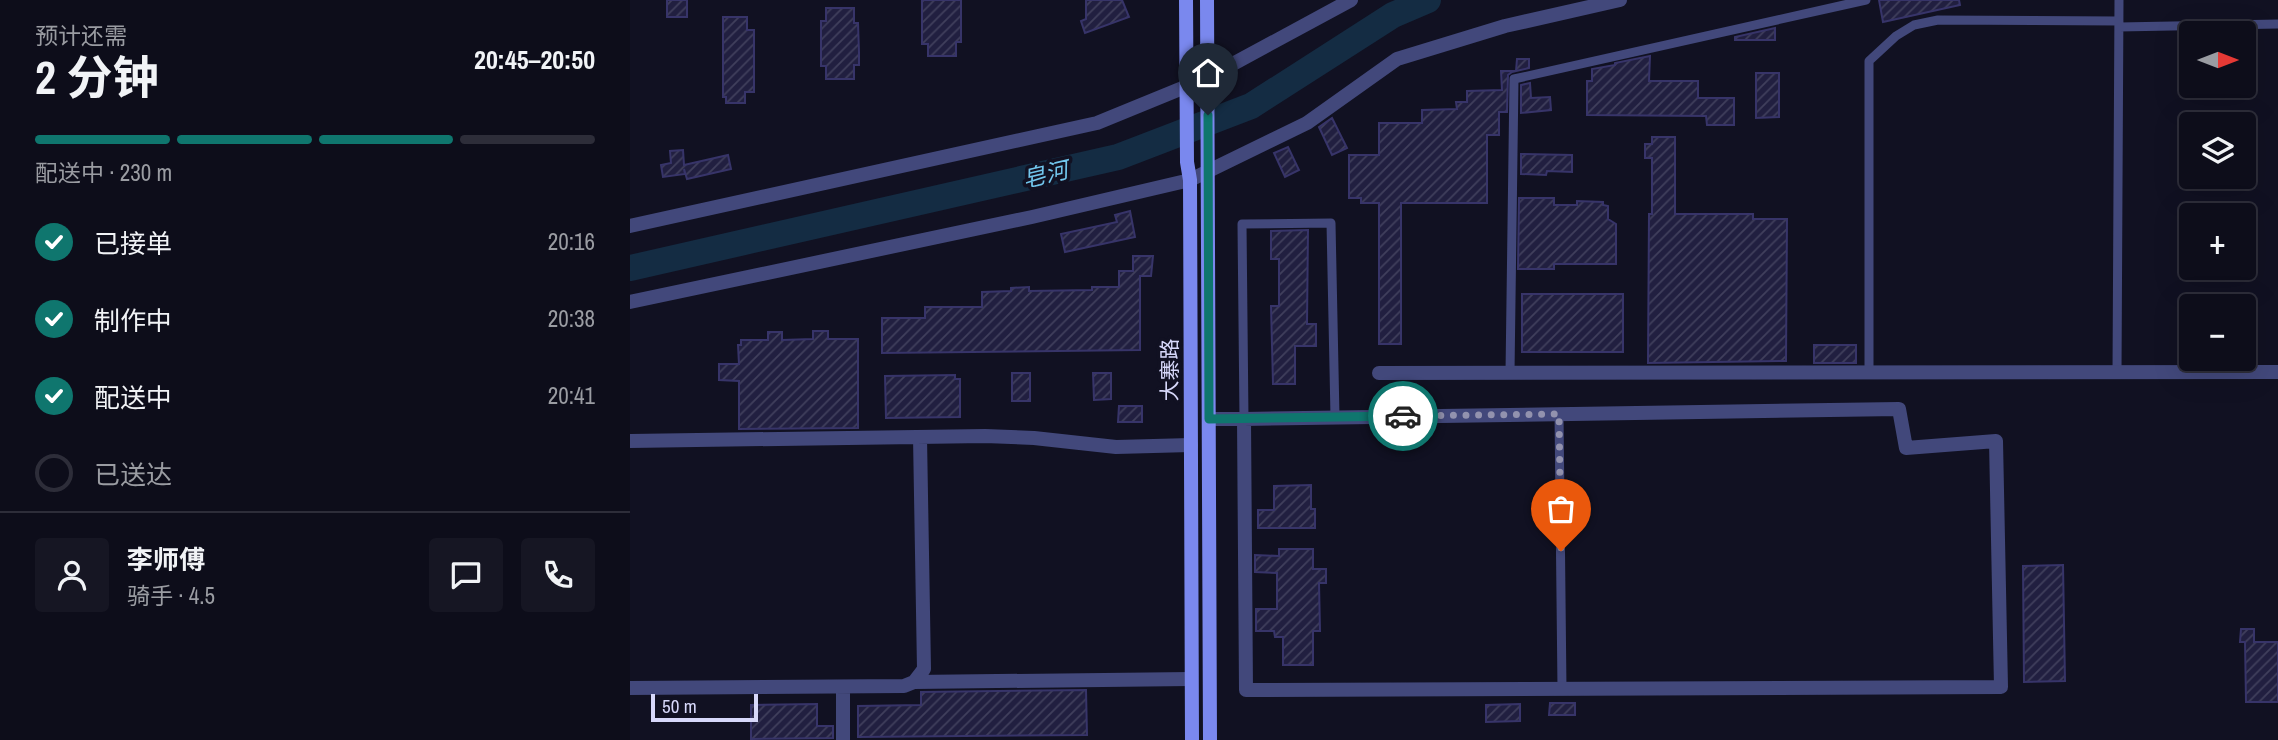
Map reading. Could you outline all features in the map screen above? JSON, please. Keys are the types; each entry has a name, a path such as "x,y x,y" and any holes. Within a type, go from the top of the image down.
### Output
{"main road":[{"name":"大寨路","path":"1186,0 1187,162 1190,180 1192,740"},
{"name":"大寨路","path":"1207,0 1210,740"}],"street":[{"path":"630,226 1097,123 1207,78 1351,0"},
{"path":"630,302 1032,218 1190,180 1307,123 1397,59 1505,26 1620,0"},
{"path":"1379,373 2278,372"},
{"path":"1209,419 1244,418 1899,410 1906,448 1996,441 2001,687 1246,690 1244,418"},
{"path":"630,441 920,437 1034,438 1116,447 1191,445"},
{"path":"914,682 924,669 920,437"},
{"path":"630,688 843,687 904,686 914,682 1191,679"},
{"path":"843,687 843,740"}],"lane":[{"path":"1510,373 1514,79 1866,0"},
{"path":"2117,373 2119,0"},
{"path":"1869,373 1869,61 1896,36 1914,25 1938,20 2278,24"},
{"path":"1244,418 1242,224 1331,223 1335,417"},
{"path":"1559,414 1562,688"}],"building":[{"path":"667,0 687,0 687,17 667,17"},
{"path":"922,0 961,0 961,42 956,42 956,56 928,56 928,44 922,44"},
{"path":"1086,0 1122,0 1129,17 1085,33 1081,21 1086,19"},
{"path":"1879,0 1959,0 1960,5 1883,22"},
{"path":"826,8 854,8 854,23 858,23 859,65 854,65 854,79 826,79 826,66 821,66 821,21 826,21"},
{"path":"723,17 747,17 747,30 754,30 754,92 745,92 745,103 726,103 726,97 723,97"},
{"path":"1775,28 1775,40 1735,40 1735,37"},
{"path":"1650,56 1649,81 1698,81 1698,98 1734,98 1734,125 1707,125 1706,116 1587,115 1587,81 1592,81 1592,69"},
{"path":"1517,59 1529,59 1529,68 1508,75 1507,112 1499,112 1499,135 1487,135 1487,203 1401,203 1401,344 1379,344 1379,203 1361,203 1361,198 1349,198 1349,155 1379,155 1379,123 1422,123 1422,110 1457,109 1456,102 1467,102 1467,91 1502,90 1501,71 1516,71"},
{"path":"1756,73 1779,73 1779,117 1756,118"},
{"path":"1530,83 1531,98 1550,97 1551,110 1521,113 1521,85"},
{"path":"1332,118 1347,148 1332,155 1319,127"},
{"path":"1652,137 1675,137 1675,214 1753,214 1753,219 1787,219 1786,361 1648,363 1652,158 1645,158 1645,144 1652,144"},
{"path":"1288,147 1299,170 1285,177 1274,153"},
{"path":"683,150 684,165 728,155 731,169 687,179 684,169 685,174 663,177 661,165 671,163 670,151"},
{"path":"1521,154 1572,155 1572,172 1521,174"},
{"path":"1519,198 1554,198 1554,205 1577,205 1577,201 1603,202 1603,205 1608,206 1608,219 1616,224 1616,264 1554,264 1554,269 1518,269"},
{"path":"1130,211 1135,237 1065,252 1061,234 1117,222 1115,215"},
{"path":"1308,230 1307,324 1316,324 1316,346 1295,346 1295,384 1273,384 1271,306 1279,306 1279,259 1271,259 1271,231"},
{"path":"1133,256 1153,256 1151,276 1140,276 1140,350 882,353 882,318 925,318 925,307 982,307 982,292 1011,291 1011,288 1029,287 1029,291 1119,287 1119,271 1133,271"},
{"path":"1522,294 1623,294 1623,352 1522,352"},
{"path":"813,331 828,331 828,339 858,339 858,428 739,429 739,381 719,380 719,364 739,364 738,345 741,345 741,340 768,340 768,332 782,332 782,340 813,339"},
{"path":"1814,345 1856,345 1856,363 1814,363"},
{"path":"1012,373 1030,373 1030,401 1012,401"},
{"path":"1093,373 1111,373 1111,399 1094,400"},
{"path":"955,375 955,379 960,379 960,417 886,418 885,376"},
{"path":"1119,406 1142,406 1142,422 1118,422"},
{"path":"1311,485 1311,509 1315,509 1315,528 1258,528 1258,510 1274,510 1274,486"},
{"path":"1279,549 1313,549 1313,569 1326,569 1326,583 1319,583 1320,631 1313,631 1313,665 1283,665 1283,637 1275,637 1274,631 1256,631 1256,609 1277,609 1277,573 1255,572 1255,555 1279,556"},
{"path":"2063,565 2065,681 2024,682 2023,566"},
{"path":"2241,629 2254,629 2254,642 2278,642 2278,702 2246,702 2245,642 2240,642"},
{"path":"1086,690 1087,735 858,737 858,706 921,705 921,692"},
{"path":"1550,703 1575,703 1575,715 1549,715"},
{"path":"817,704 817,726 833,726 833,738 751,739 751,705"},
{"path":"1520,704 1520,721 1486,722 1486,705"}],"waterway":[{"name":"皂河","path":"630,268 1118,157 1251,106 1393,15 1428,0"}],"way so far":[{"path":"1403,416 1559,414 1561,551"}],"route":[{"path":"1208,115 1206,173 1209,419 1403,416"}]}
